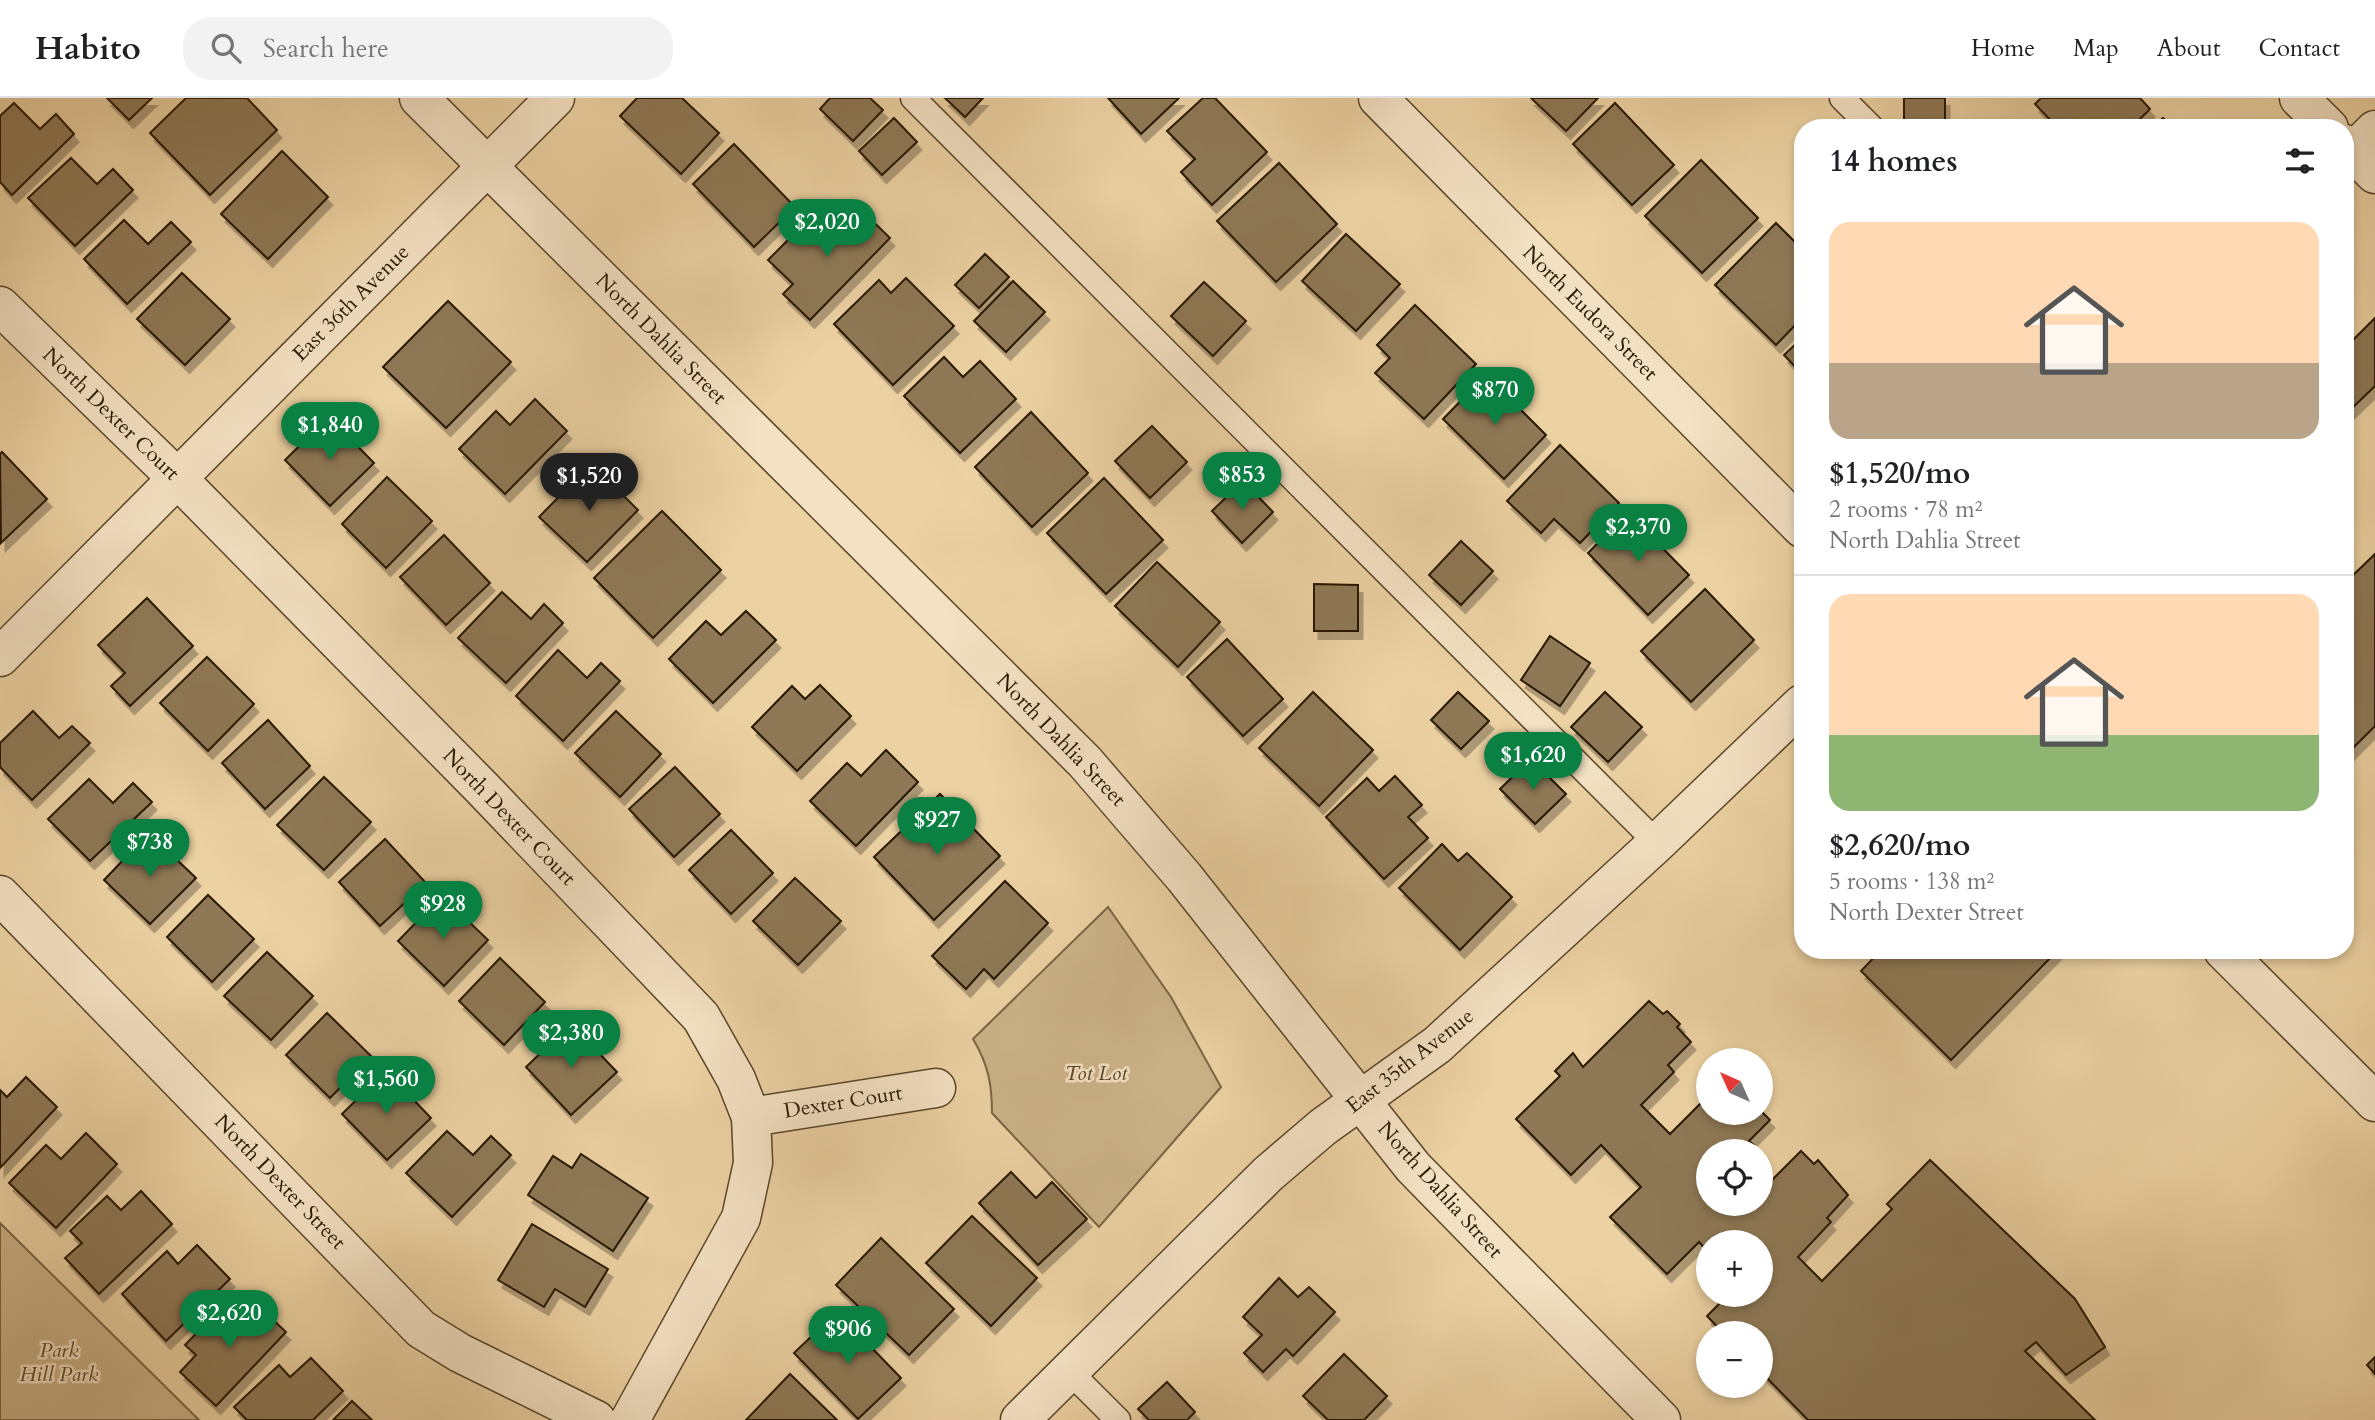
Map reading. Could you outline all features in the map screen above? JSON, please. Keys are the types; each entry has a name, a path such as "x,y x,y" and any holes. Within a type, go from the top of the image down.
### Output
{"street":[{"name":"North Dahlia Street","path":"419,98 1085,762 1184,877 1413,1167 1661,1420"},
{"name":"East 36th Avenue","path":"0,657 555,98"},
{"name":"North Eudora Street","path":"1378,98 1794,520"},
{"path":"2300,98 2323,119"},
{"name":"North Dexter Court","path":"0,306 177,478 483,789 701,1017 736,1079 751,1117 753,1163 741,1218 630,1420"},
{"name":"East 35th Avenue","path":"1020,1420 1268,1174 1323,1126 1362,1101 1437,1045 1657,843 1794,712"},
{"name":"North Dexter Street","path":"0,895 421,1329 460,1353 596,1420"},
{"path":"2232,959 2375,1102"},
{"name":"Dexter Court","path":"751,1117 936,1088"}],"lane":[{"path":"913,98 1657,843"},
{"path":"1842,98 1863,119"},
{"path":"1069,1371 1118,1420"}],"green space":[{"name":"Tot Lot","path":"1108,907 1171,997 1221,1087 1099,1227 992,1113 988,1074 973,1039"},
{"name":"Park Hill Park","path":"0,1223 199,1420 0,1420"}],"building":[{"path":"107,98 152,98 129,120"},
{"path":"186,98 247,98 277,130 210,195 150,133"},
{"path":"637,98 682,98 719,133 681,174 620,116"},
{"path":"830,98 870,98 883,110 853,141 820,109"},
{"path":"945,98 983,98 965,117"},
{"path":"1108,98 1179,98 1141,134"},
{"path":"1203,98 1215,98 1267,152 1212,205 1181,172 1195,159 1167,131"},
{"path":"1531,98 1598,98 1566,131"},
{"path":"1904,98 1945,98 1945,119 1904,119"},
{"path":"2041,98 2140,98 2150,109 2140,119 2049,119 2035,104"},
{"path":"14,103 40,129 56,114 74,134 12,195 0,182 0,116"},
{"path":"1615,103 1674,165 1632,205 1573,144"},
{"path":"894,118 917,142 882,175 859,151"},
{"path":"734,144 795,207 754,247 693,184"},
{"path":"282,151 328,197 268,259 221,214"},
{"path":"71,158 97,184 113,169 133,190 75,246 28,198"},
{"path":"1701,160 1758,218 1702,273 1645,216"},
{"path":"1279,163 1337,224 1276,282 1217,221"},
{"path":"856,205 890,238 810,320 783,294 793,284 768,260 807,221 824,238"},
{"path":"124,220 148,244 171,222 191,242 127,304 84,259"},
{"path":"1776,223 1794,241 1794,326 1776,345 1715,285"},
{"path":"1346,234 1400,284 1356,331 1302,281"},
{"path":"985,254 1009,277 979,308 955,285"},
{"path":"182,273 230,319 185,365 137,319"},
{"path":"906,278 954,326 893,385 834,324 879,280 891,293"},
{"path":"1013,281 1045,312 1006,352 974,321"},
{"path":"1204,282 1246,321 1213,356 1171,316"},
{"path":"448,301 511,362 446,428 383,367"},
{"path":"1415,305 1476,364 1424,419 1375,373 1390,358 1377,345"},
{"path":"2375,318 2375,386 2354,406 2354,339"},
{"path":"1794,346 1794,366 1784,355"},
{"path":"944,357 963,377 980,361 1016,399 960,453 904,396"},
{"path":"1486,375 1546,435 1504,479 1443,419"},
{"path":"535,399 567,431 505,494 459,449 496,411 510,425"},
{"path":"1031,412 1088,473 1032,527 975,467"},
{"path":"329,417 374,463 330,506 285,460"},
{"path":"1152,426 1187,462 1150,498 1115,461"},
{"path":"1560,445 1619,503 1580,543 1554,519 1541,533 1507,501"},
{"path":"2,452 47,499 1,543 0,454"},
{"path":"591,464 638,510 587,562 539,517"},
{"path":"387,477 432,521 386,568 342,524"},
{"path":"1104,478 1163,540 1106,594 1047,533"},
{"path":"1243,481 1273,512 1242,543 1212,511"},
{"path":"662,511 721,570 653,638 594,578"},
{"path":"1628,513 1689,575 1648,615 1588,553"},
{"path":"444,535 490,583 446,625 400,577"},
{"path":"1461,541 1493,571 1461,605 1429,575"},
{"path":"2375,554 2375,726 2354,747 2354,574"},
{"path":"1157,562 1220,622 1178,667 1115,606"},
{"path":"1314,584 1358,585 1358,631 1314,631"},
{"path":"1705,589 1754,640 1691,702 1641,651"},
{"path":"502,592 531,619 544,604 563,623 506,683 458,638"},
{"path":"147,598 193,646 130,706 111,686 125,673 98,645"},
{"path":"746,611 776,640 713,703 669,659 706,621 721,635"},
{"path":"1550,636 1590,663 1560,706 1521,680"},
{"path":"1227,639 1283,699 1243,736 1187,677"},
{"path":"558,650 587,678 601,663 620,681 563,741 516,696"},
{"path":"207,657 254,704 208,751 160,703"},
{"path":"820,685 851,716 797,771 752,727 792,686 805,699"},
{"path":"1313,692 1373,750 1319,806 1259,748"},
{"path":"1458,692 1489,721 1461,749 1431,720"},
{"path":"1605,692 1642,727 1608,762 1571,727"},
{"path":"33,711 59,738 72,726 90,743 32,800 0,767 0,743"},
{"path":"616,711 661,754 620,797 575,753"},
{"path":"268,720 310,766 265,809 222,763"},
{"path":"886,750 918,782 856,846 810,801 847,763 861,776"},
{"path":"1531,759 1566,794 1535,824 1500,789"},
{"path":"675,767 720,814 674,857 629,809"},
{"path":"1395,776 1422,805 1408,817 1428,838 1384,879 1326,817 1367,778 1379,791"},
{"path":"324,777 371,822 324,870 277,825"},
{"path":"89,779 113,803 133,783 152,802 90,861 48,819"},
{"path":"940,794 1000,856 934,920 874,857"},
{"path":"731,830 773,873 731,914 689,870"},
{"path":"149,833 196,878 150,924 104,880"},
{"path":"385,839 426,883 380,926 339,882"},
{"path":"1442,844 1458,861 1467,853 1512,897 1460,950 1399,888"},
{"path":"795,878 841,921 798,965 753,921"},
{"path":"1005,881 1048,923 994,979 984,969 966,989 932,956"},
{"path":"208,895 254,939 212,982 167,937"},
{"path":"442,896 488,940 444,986 398,941"},
{"path":"267,952 313,996 271,1040 224,996"},
{"path":"500,958 545,1002 504,1045 459,1001"},
{"path":"1872,959 2049,959 1951,1060 1861,971"},
{"path":"1649,1001 1663,1014 1667,1011 1680,1024 1677,1027 1691,1042 1668,1065 1674,1072 1641,1105 1670,1134 1696,1108 1696,1125 1765,1125 1751,1139 1696,1139 1696,1216 1773,1216 1773,1179 1801,1151 1814,1164 1818,1160 1848,1195 1827,1218 1831,1222 1798,1257 1822,1281 1892,1209 1887,1204 1930,1160 2075,1299 2105,1347 2066,1375 2036,1342 2025,1351 2095,1420 1808,1420 1773,1384 1773,1321 1712,1321 1707,1316 1716,1307 1773,1307 1773,1230 1696,1230 1696,1245 1667,1274 1610,1217 1641,1187 1601,1145 1571,1175 1516,1119 1560,1076 1555,1071 1573,1053 1583,1067"},
{"path":"327,1013 371,1056 330,1098 286,1055"},
{"path":"571,1024 617,1072 571,1115 526,1067"},
{"path":"386,1071 431,1118 387,1160 342,1114"},
{"path":"26,1077 57,1107 0,1168 0,1090 7,1097"},
{"path":"447,1131 473,1155 491,1136 511,1155 452,1217 406,1173"},
{"path":"86,1133 117,1164 56,1228 9,1183 46,1145 61,1159"},
{"path":"581,1154 648,1198 613,1251 528,1195 553,1156 572,1168"},
{"path":"1011,1172 1036,1198 1052,1182 1087,1219 1038,1265 979,1203"},
{"path":"141,1191 172,1224 99,1294 65,1258 82,1243 70,1231 107,1196 121,1210"},
{"path":"972,1216 1037,1278 991,1326 926,1263"},
{"path":"532,1224 608,1269 585,1307 555,1289 544,1307 498,1280"},
{"path":"881,1238 954,1309 909,1355 836,1285"},
{"path":"197,1245 230,1279 166,1341 122,1294 167,1251 178,1264"},
{"path":"1279,1278 1298,1297 1309,1287 1335,1312 1293,1356 1286,1349 1263,1372 1244,1353 1262,1335 1243,1317"},
{"path":"254,1302 286,1332 216,1406 180,1372 196,1355 185,1345 222,1307 236,1321"},
{"path":"837,1312 901,1378 858,1419 794,1353"},
{"path":"1344,1354 1387,1396 1364,1420 1328,1420 1303,1396"},
{"path":"2375,1357 2375,1374 2367,1365"},
{"path":"311,1358 343,1391 313,1420 247,1420 234,1407 279,1365 290,1377"},
{"path":"790,1374 837,1420 746,1420"},
{"path":"1167,1382 1195,1412 1187,1420 1149,1420 1138,1409"},
{"path":"352,1401 372,1420 333,1420"}]}
